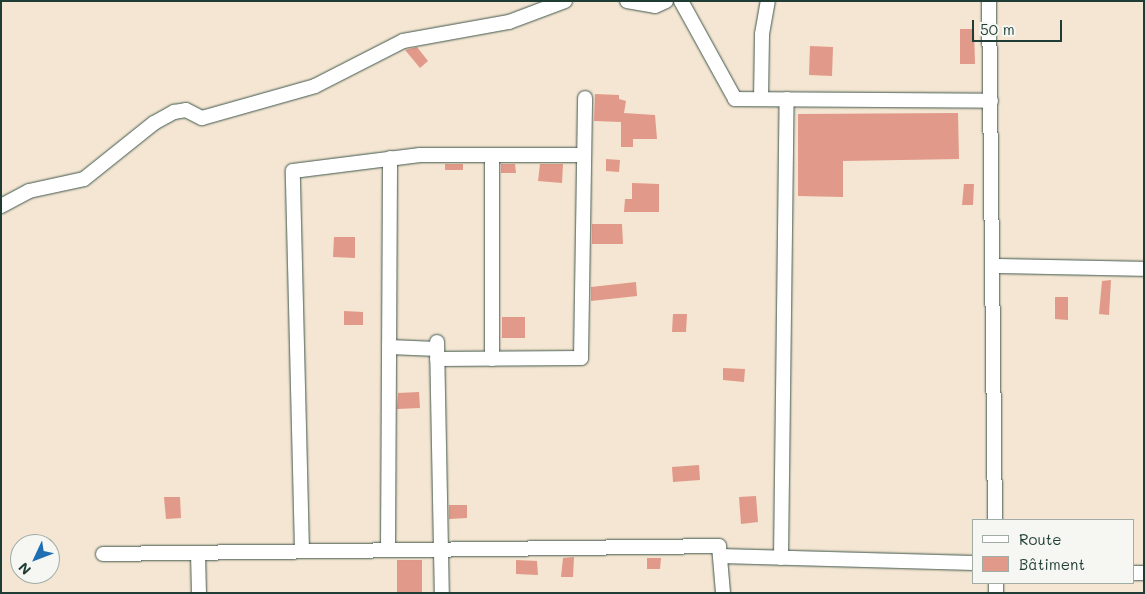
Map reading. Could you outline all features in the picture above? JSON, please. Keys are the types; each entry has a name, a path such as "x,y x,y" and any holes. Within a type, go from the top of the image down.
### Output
{"street":[{"path":"1,206 29,191 84,179 154,124 174,112 186,110 202,118 306,89 403,41 509,22 565,1"},
{"path":"627,1 655,6 666,1"},
{"path":"681,1 735,99 991,101"},
{"path":"761,99 759,79 762,34 768,1"},
{"path":"989,1 995,519"},
{"path":"389,348 437,350 492,359 581,358 585,98"},
{"path":"781,558 787,99"},
{"path":"302,551 293,171 420,155 584,155"},
{"path":"492,155 492,359"},
{"path":"388,550 390,158"},
{"path":"993,266 1144,268"},
{"path":"437,350 442,593"},
{"path":"103,554 719,546 723,593"},
{"path":"198,553 199,593"},
{"path":"720,556 972,562"}],"building":[{"path":"960,29 974,29 975,64 960,64"},
{"path":"810,46 833,47 832,76 809,75"},
{"path":"417,47 428,61 420,68 405,50"},
{"path":"595,94 619,95 619,99 626,101 624,113 655,115 657,139 633,139 633,147 621,147 621,122 594,121"},
{"path":"958,113 959,159 843,161 843,197 798,196 798,114"},
{"path":"606,159 620,160 619,172 606,171"},
{"path":"445,164 463,164 463,170 445,170"},
{"path":"501,164 515,164 516,173 501,173"},
{"path":"540,164 563,164 562,183 538,181"},
{"path":"632,183 659,184 659,212 624,212 625,199 632,199"},
{"path":"964,184 974,184 973,205 962,205"},
{"path":"592,224 622,224 623,244 592,244"},
{"path":"334,237 355,237 355,258 333,257"},
{"path":"1111,280 1109,315 1099,314 1102,281"},
{"path":"636,282 637,296 591,301 591,287"},
{"path":"1055,297 1068,297 1068,320 1055,319"},
{"path":"344,311 363,312 363,325 344,325"},
{"path":"673,314 687,314 686,332 672,332"},
{"path":"502,317 525,317 525,338 502,338"},
{"path":"723,368 745,369 744,382 723,380"},
{"path":"419,392 420,408 397,409 398,393"},
{"path":"699,465 700,480 673,482 672,467"},
{"path":"756,496 758,522 741,524 739,497"},
{"path":"164,497 180,497 181,518 166,519"},
{"path":"449,505 467,505 467,518 449,519"},
{"path":"574,557 573,577 561,577 563,558"},
{"path":"647,558 661,558 660,569 647,569"},
{"path":"397,560 422,560 422,593 397,593"},
{"path":"516,560 537,561 538,575 516,574"}]}
